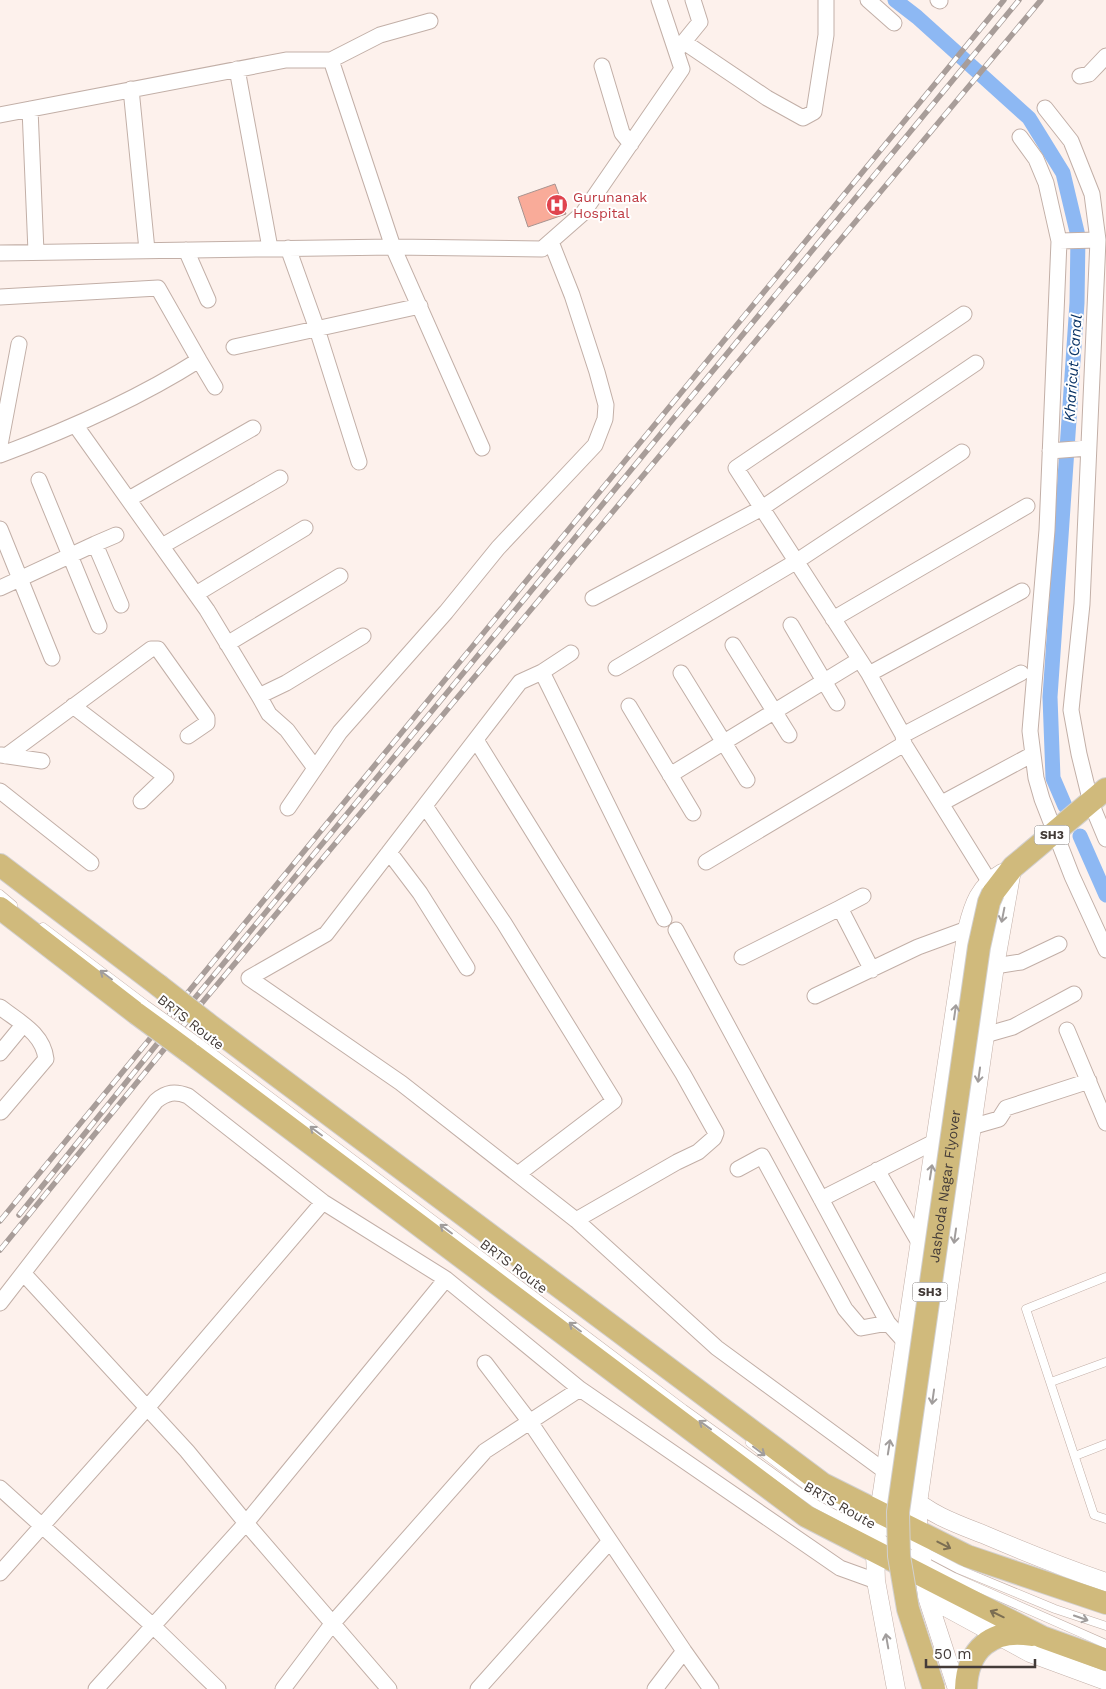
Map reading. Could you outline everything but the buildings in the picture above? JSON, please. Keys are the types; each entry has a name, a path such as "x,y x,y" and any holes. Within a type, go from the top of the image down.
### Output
{"main road":[{"name":"SH3","path":"1013,867 1098,796"},
{"path":"0,864 158,985 198,1039 806,1516 877,1532 921,1563 967,1556 1106,1603"},
{"name":"Jashoda Nagar Flyover","path":"934,1689 908,1609 899,1556 898,1512 979,947 991,887 1013,867"},
{"path":"0,908 140,1008 198,1039 823,1484 877,1532 921,1563 1049,1629 1102,1664"},
{"path":"966,1689 966,1675 974,1654 997,1635 1049,1629"}],"street":[{"path":"0,253 394,247 542,250 584,213 682,69 680,46 659,0"},
{"path":"680,46 700,22 693,0"},
{"path":"680,46 803,118 814,112 826,35 826,0"},
{"path":"868,0 894,23"},
{"path":"0,114 286,60 330,60 380,35 430,21"},
{"path":"1080,76 1089,74 1106,56"},
{"path":"330,60 394,247 482,448"},
{"path":"602,66 622,133 631,144"},
{"path":"237,69 270,248"},
{"path":"131,89 147,250"},
{"path":"1045,108 1071,141 1092,194 1096,240 1082,604 1072,710 1079,754 1098,796 1106,839"},
{"path":"30,109 36,252"},
{"path":"1020,137 1036,159 1046,183 1061,241 1047,530 1030,731 1036,778 1055,832 1106,950"},
{"path":"1061,241 1096,240"},
{"path":"288,808 340,732 446,612 498,548 595,445 605,419 606,405 575,303 551,242"},
{"path":"288,248 317,329 359,462"},
{"path":"186,250 208,300"},
{"path":"0,297 158,288 215,387"},
{"path":"234,347 420,306"},
{"path":"964,314 736,468 869,674 903,740 991,887"},
{"path":"0,445 19,344"},
{"path":"0,455 76,426 142,394 199,360"},
{"path":"593,598 762,508 976,363"},
{"path":"76,426 196,594 268,714 287,730 315,768"},
{"path":"128,499 253,428"},
{"path":"1050,451 1088,448"},
{"path":"616,668 797,561 962,452"},
{"path":"162,546 280,478"},
{"path":"39,480 99,626"},
{"path":"834,620 1026,506"},
{"path":"196,594 305,528"},
{"path":"0,529 52,658"},
{"path":"0,588 116,535"},
{"path":"95,544 121,605"},
{"path":"227,644 340,576"},
{"path":"869,674 1022,591"},
{"path":"791,625 838,704"},
{"path":"258,696 286,683 364,636"},
{"path":"733,645 790,735"},
{"path":"3,755 147,652 158,649 207,718 207,723 188,736"},
{"path":"570,653 542,672 520,682 326,934 249,978 401,1082 576,1220 717,1348 886,1472 918,1503 956,1523 1059,1566 1106,1582"},
{"path":"670,775 859,660"},
{"path":"542,672 664,919"},
{"path":"681,672 747,780"},
{"path":"706,862 903,740 1021,673"},
{"path":"73,706 166,777 141,801"},
{"path":"630,706 693,813"},
{"path":"476,740 683,1074 716,1133 714,1138 698,1152 576,1220"},
{"path":"942,803 1033,754"},
{"path":"3,755 42,761"},
{"path":"0,791 91,863"},
{"path":"424,806 504,923 614,1101 518,1174"},
{"path":"389,852 420,893 467,968"},
{"name":"SH3","path":"957,1689 921,1563 918,1503 984,1035 1013,867"},
{"name":"SH3","path":"905,1342 967,929 978,894 991,887"},
{"path":"742,957 863,896"},
{"path":"840,908 872,970"},
{"path":"815,996 918,947 967,929"},
{"path":"676,930 888,1323 905,1342 877,1532 876,1581 896,1689"},
{"path":"995,966 1021,962 1059,944"},
{"path":"984,1035 1013,1027 1074,994"},
{"path":"0,1007 39,1037 45,1048 46,1059 1,1112"},
{"path":"0,1053 23,1025"},
{"path":"1067,1030 1106,1123"},
{"path":"971,1128 999,1119 1006,1108 1088,1081"},
{"path":"0,1303 156,1101 169,1093 177,1092 188,1096 323,1202 446,1279 580,1389 840,1568 876,1581"},
{"path":"821,1199 936,1141"},
{"path":"738,1169 762,1156 845,1310 861,1328 888,1323"},
{"path":"877,1170 920,1244"},
{"path":"0,1573 147,1408 323,1202"},
{"path":"24,1274 187,1451 246,1523 389,1689"},
{"path":"96,1689 246,1523 446,1279"},
{"path":"485,1363 530,1422 711,1689"},
{"path":"284,1689 332,1624 485,1451 580,1389"},
{"path":"0,1488 153,1626 202,1683 218,1689"},
{"path":"478,1689 610,1541"},
{"path":"921,1563 997,1635 1030,1653 1102,1664"},
{"path":"655,1689 684,1651"}],"lane":[{"path":"0,894 23,912"},
{"name":"BRTS Route","path":"38,923 140,1008"},
{"path":"1106,1277 1026,1309 1094,1515 1106,1520"},
{"path":"1051,1382 1106,1362"},
{"name":"BRTS Route","path":"744,1439 821,1497 877,1532"},
{"path":"1075,1456 1106,1444"},
{"path":"921,1563 958,1569 1055,1609 1106,1626"}],"waterway":[{"name":"Kharicut Canal","path":"895,0 917,17 1029,118 1063,173 1078,236 1077,303 1050,697 1053,778 1065,806"},
{"name":"Kharicut Canal","path":"1080,836 1106,895"}],"railway":[{"path":"0,1221 1004,0"},
{"path":"19,1215 157,1044 1019,0"},
{"path":"0,1250 206,998 1041,0"}],"place":[{"name":"Gurunanak Hospital","path":"557,205"}]}
